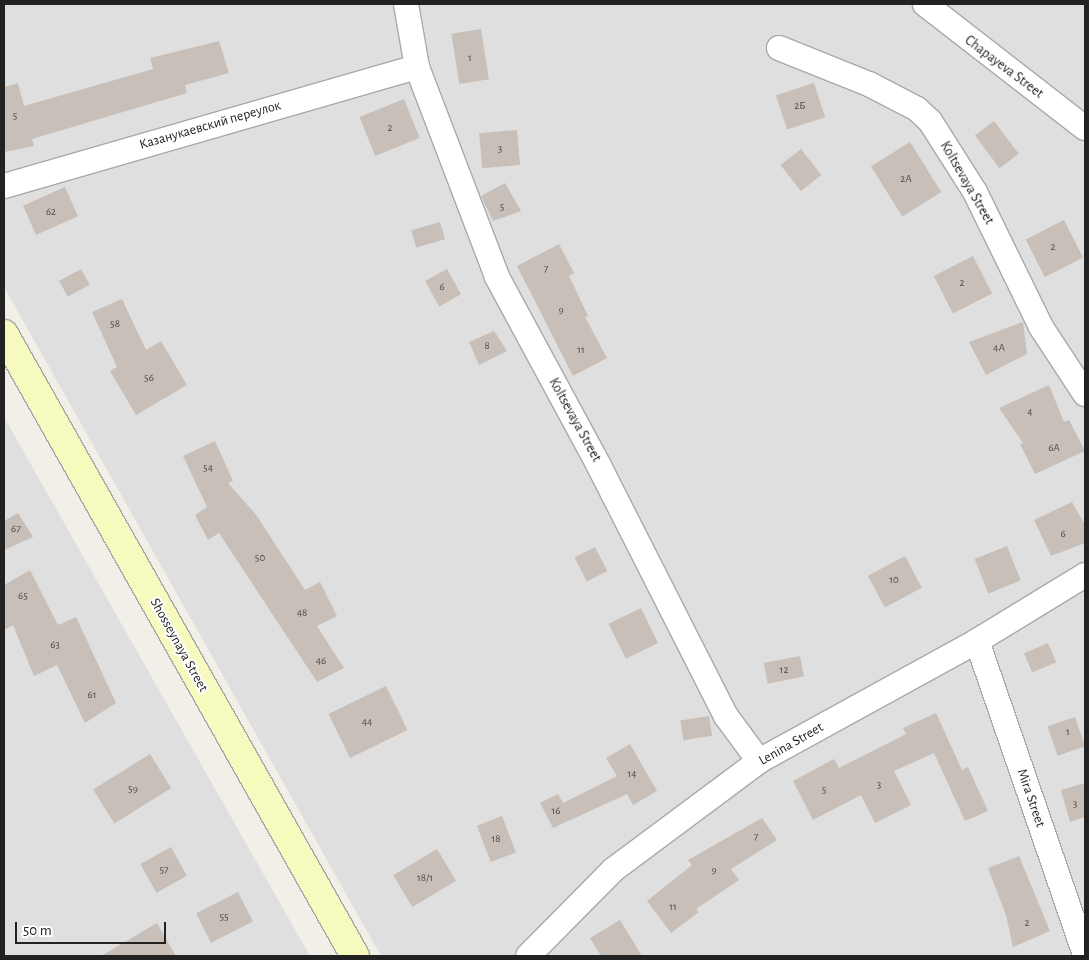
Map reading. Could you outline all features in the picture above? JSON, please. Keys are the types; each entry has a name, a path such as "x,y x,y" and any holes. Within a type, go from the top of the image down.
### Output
{"street":[{"name":"Koltsevaya Street","path":"406,4 417,67 497,277 600,466 726,716 759,761"},
{"name":"Chapayeva Street","path":"925,4 1085,128"},
{"name":"Koltsevaya Street","path":"779,48 869,84 917,109 930,121 975,192 1041,327 1085,394"},
{"name":"Казанукаевский переулок","path":"4,186 417,67"},
{"name":"Shosseynaya Street","path":"4,334 355,956"},
{"name":"Lenina Street","path":"528,956 613,870 759,761 977,640 1085,575"},
{"name":"Mira Street","path":"977,640 1085,955"}],"shaded area":[{"path":"4,4 1085,4 1085,956 381,956 4,287"},
{"path":"4,417 310,956 4,956"}],"building":[{"path":"481,29 489,79 459,84 451,34"},
{"path":"219,41 229,73 185,85 187,93 32,139 34,146 4,152 4,87 18,83 24,106 153,69 150,58"},
{"path":"814,83 825,117 787,130 776,95"},
{"path":"404,99 420,138 375,156 359,117"},
{"path":"994,121 1019,154 1000,168 975,135"},
{"path":"517,130 520,165 482,168 479,133"},
{"path":"910,142 941,192 902,216 871,166"},
{"path":"801,149 821,175 801,191 781,165"},
{"path":"505,183 521,211 493,221 481,196"},
{"path":"65,187 78,216 36,235 23,206"},
{"path":"1064,220 1083,257 1045,277 1026,240"},
{"path":"440,222 445,239 416,248 411,230"},
{"path":"559,244 574,273 569,276 588,316 585,317 607,358 573,376 517,266"},
{"path":"973,256 992,293 953,313 934,276"},
{"path":"81,269 90,285 68,297 59,281"},
{"path":"447,269 461,294 439,306 425,281"},
{"path":"122,299 146,350 161,341 187,385 136,415 110,371 117,367 92,312"},
{"path":"1023,322 1027,354 986,375 969,342"},
{"path":"494,331 507,351 479,365 469,342"},
{"path":"1049,385 1064,422 1069,420 1085,451 1035,474 1020,444 1023,443 999,408"},
{"path":"215,441 233,481 228,483 257,516 305,590 320,582 337,616 317,626 344,668 317,682 219,533 208,540 195,515 207,507 183,456"},
{"path":"1072,502 1085,525 1085,543 1051,556 1034,520"},
{"path":"18,513 33,537 4,550 4,521"},
{"path":"1007,546 1021,580 988,593 975,559"},
{"path":"595,547 607,571 587,581 575,557"},
{"path":"905,556 922,588 885,608 868,576"},
{"path":"30,570 58,625 76,617 116,703 85,723 57,665 34,676 13,625 4,630 4,585"},
{"path":"641,608 658,643 626,659 609,624"},
{"path":"1048,643 1056,662 1032,672 1024,653"},
{"path":"800,656 804,677 768,684 764,663"},
{"path":"386,686 407,730 350,758 328,714"},
{"path":"936,713 962,770 968,767 988,811 965,821 934,753 894,771 911,805 875,823 861,795 813,820 793,781 834,759 839,768 906,734 903,728"},
{"path":"709,716 712,736 683,740 680,721"},
{"path":"1075,717 1085,746 1058,756 1048,726"},
{"path":"630,744 657,791 633,805 627,794 553,828 540,803 558,794 563,803 617,776 606,758"},
{"path":"150,754 171,788 114,823 93,790"},
{"path":"1085,783 1085,817 1070,822 1061,790"},
{"path":"502,816 516,852 491,862 477,826"},
{"path":"762,818 777,840 731,869 739,880 696,909 699,912 671,933 647,901 692,865 688,860"},
{"path":"171,847 187,876 156,893 140,864"},
{"path":"437,849 456,881 412,907 393,875"},
{"path":"1019,856 1050,931 1013,947 1006,915 988,868"},
{"path":"238,892 253,921 211,943 196,913"},
{"path":"620,920 642,956 601,956 590,938"},
{"path":"157,923 176,956 101,956"}]}
